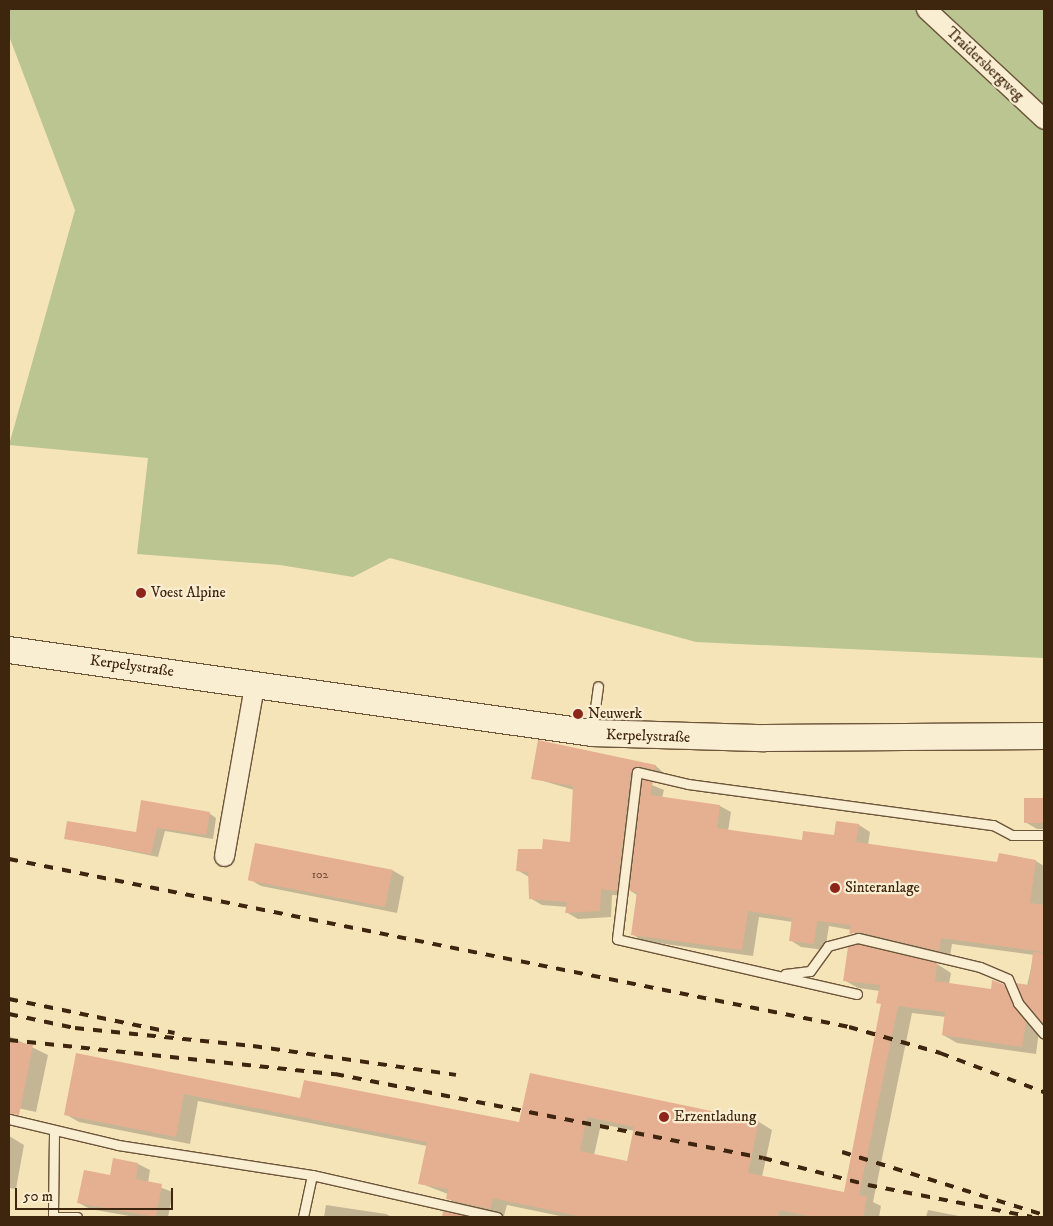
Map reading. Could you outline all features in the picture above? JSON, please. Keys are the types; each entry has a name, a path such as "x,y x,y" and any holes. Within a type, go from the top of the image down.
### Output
{"main road":[{"name":"Kerpelystraße","path":"9,650 592,733 756,738 1044,736"}],"street":[{"name":"Traidersbergweg","path":"926,9 1044,119"},
{"path":"224,856 254,685"}],"lane":[{"path":"592,733 598,686"},
{"path":"857,994 617,939 637,772 688,784 993,825 1012,835 1044,835"},
{"path":"780,975 810,971 828,946 858,938 980,966 1008,979 1018,1003 1044,1034"},
{"path":"9,1119 118,1145 312,1175 496,1217"},
{"path":"54,1130 53,1216 77,1217"},
{"path":"303,1217 312,1175"}],"green space":[{"path":"9,9 1044,9 1044,658 696,642 390,558 353,577 280,565 137,554 148,458 9,445 75,210 9,36"}],"building":[{"path":"538,740 656,765 655,770 638,766 631,771 617,891 601,889 600,911 565,913 567,902 529,899 528,872 516,871 518,849 542,849 543,839 570,842 573,786 531,779"},
{"name":"Sinteranlage","path":"642,780 653,782 650,795 720,805 717,828 802,840 803,831 834,835 836,821 859,824 856,842 997,862 999,853 1036,860 1030,903 1044,905 1044,952 941,938 939,951 859,932 849,934 851,925 817,921 814,944 789,941 792,918 748,911 742,950 631,935 637,892 629,891"},
{"path":"1024,798 1044,798 1044,823 1024,823"},
{"path":"141,800 210,812 206,835 157,828 151,854 64,839 67,821 136,832"},
{"path":"255,843 392,870 385,907 248,880"},
{"path":"858,944 937,963 935,981 991,989 992,980 1003,984 1026,1022 1022,1047 942,1035 945,1012 898,1006 859,1195 867,1197 863,1217 814,1217 779,1210 778,1217 583,1217 493,1198 490,1209 446,1199 448,1189 418,1184 427,1142 184,1094 176,1137 64,1115 76,1053 300,1098 304,1080 519,1122 530,1073 759,1121 748,1173 844,1192 881,1004 876,1003 880,985 843,981 848,947","holes":["587,1117 634,1127 627,1161 580,1151"]},
{"path":"1033,952 1044,953 1044,1025 1023,1000 1016,983 1029,985"},
{"path":"9,1040 33,1045 19,1115 9,1113"},
{"path":"113,1158 138,1163 136,1179 162,1184 156,1217 77,1203 84,1170 110,1175"},
{"path":"443,1211 470,1217 442,1217"}],"railway":[{"path":"9,859 849,1027 940,1053 1044,1092"},
{"path":"9,999 175,1033"},
{"path":"9,1014 75,1028 253,1046 456,1075"},
{"path":"9,1040 335,1074 763,1158 868,1185 1032,1217"},
{"path":"842,1152 1044,1215"}],"place":[{"name":"Voest Alpine","path":"141,593"},
{"name":"Neuwerk","path":"578,714"},
{"name":"Sinteranlage","path":"835,888"},
{"name":"Erzentladung","path":"664,1117"}]}
